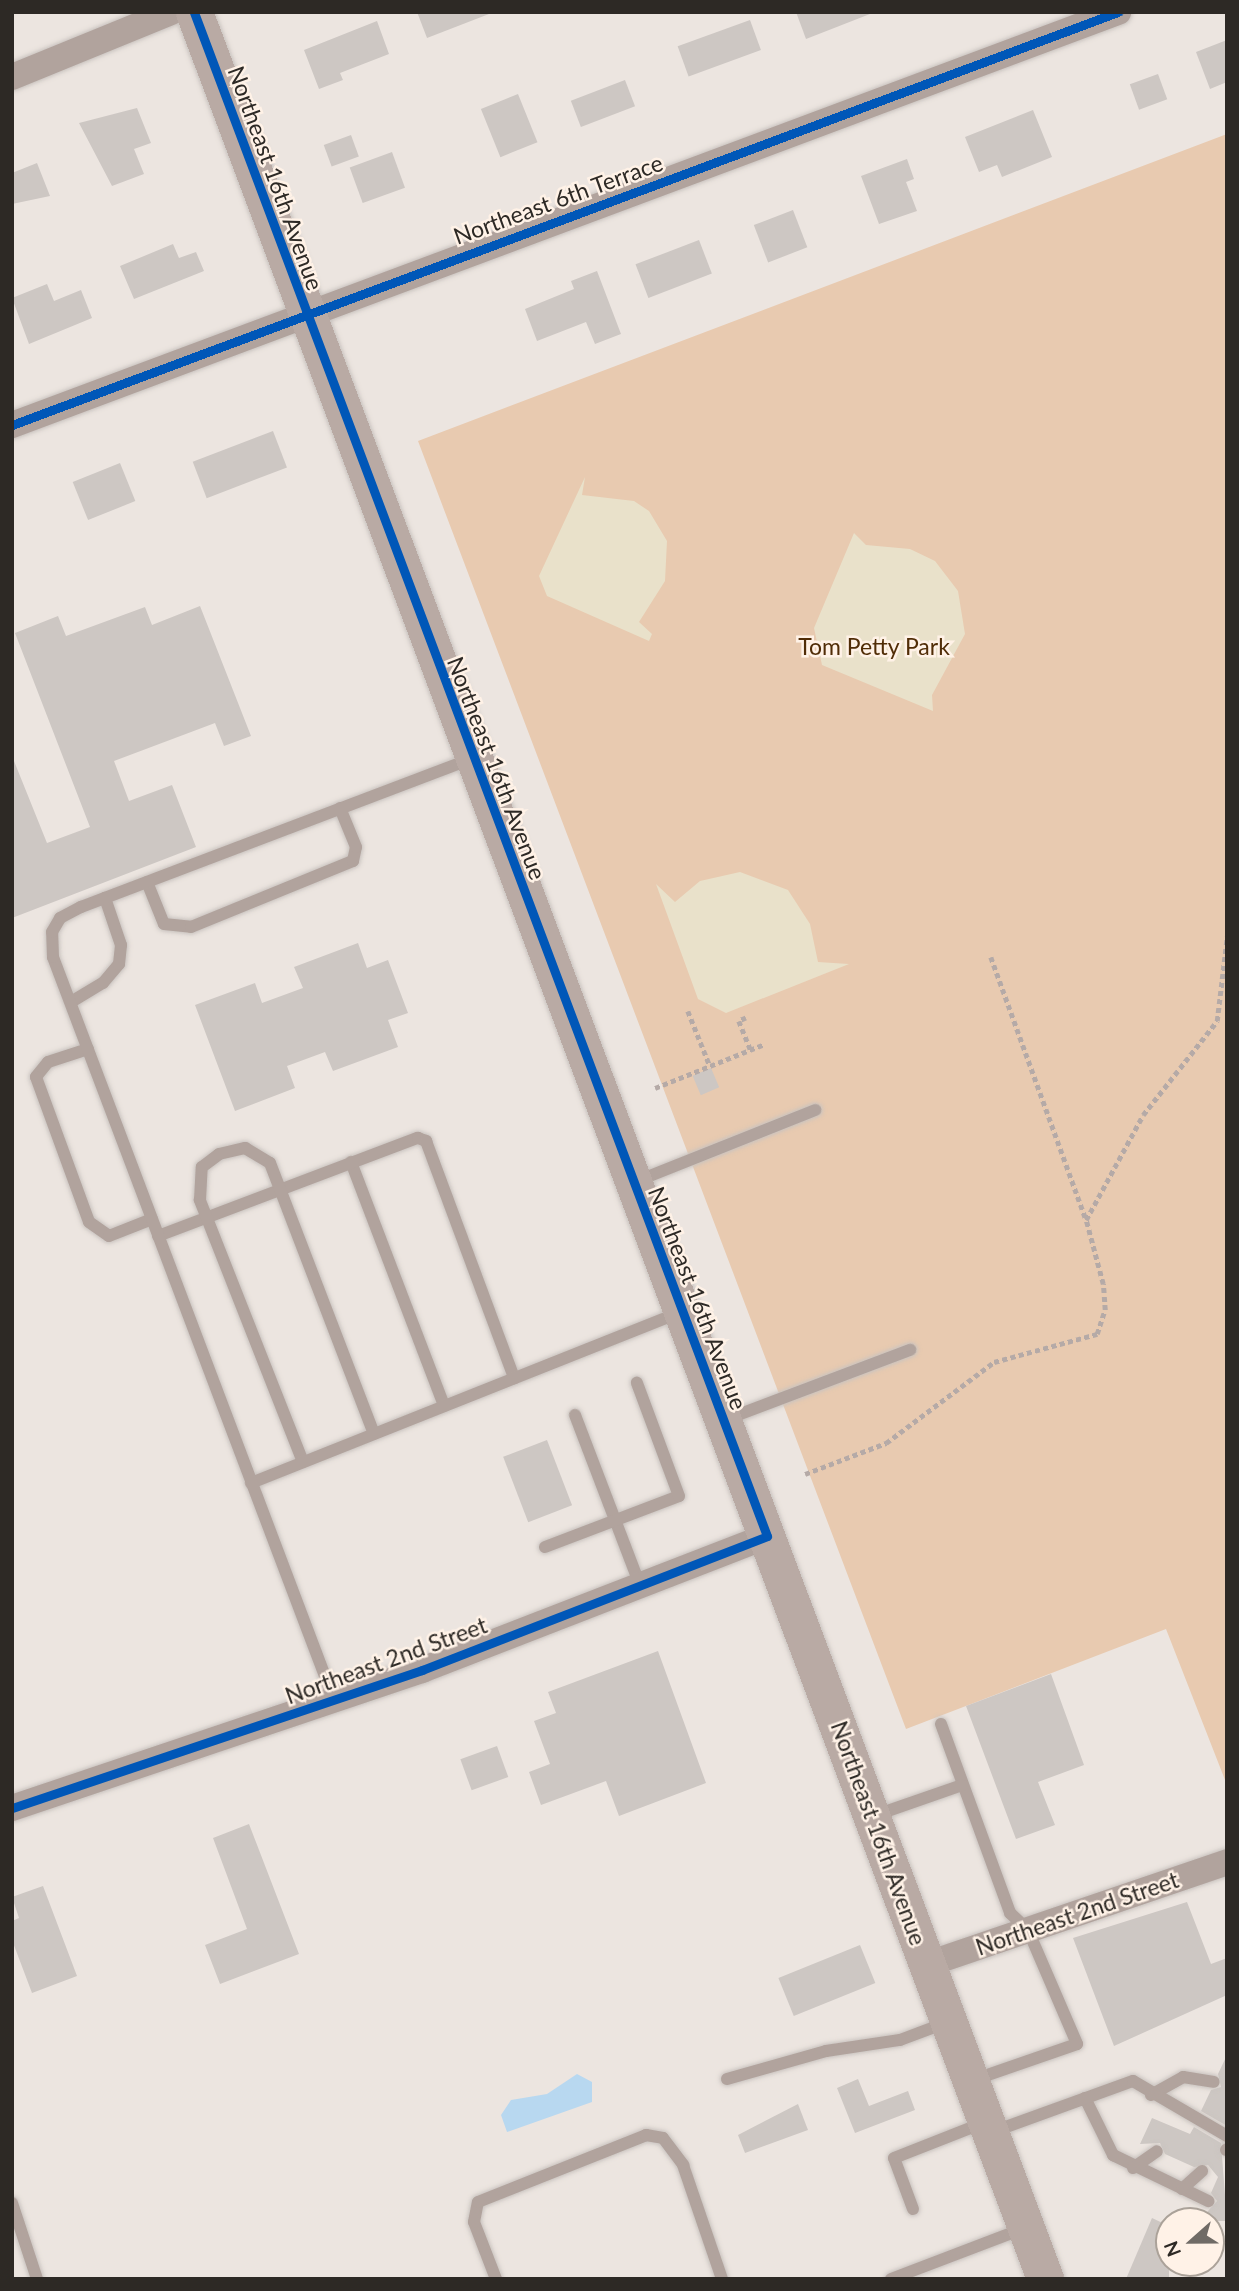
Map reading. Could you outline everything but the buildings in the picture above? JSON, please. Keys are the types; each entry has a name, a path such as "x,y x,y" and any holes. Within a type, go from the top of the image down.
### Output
{"street":[{"path":"12,77 171,12"},
{"name":"Northeast 16th Avenue","path":"194,12 304,312 973,2080 1045,2279"},
{"name":"Northeast 6th Terrace","path":"12,425 304,312 1118,12"},
{"name":"Northeast 2nd Street","path":"12,1808 334,1700 768,1535"},
{"name":"Northeast 2nd Street","path":"928,1964 1227,1862"}],"lane":[{"path":"334,1700 50,944 54,925 105,898 473,757"},
{"path":"147,882 164,924 181,930 204,922 353,861 356,847 340,808"},
{"path":"71,1002 103,983 119,964 121,946 105,898"},
{"path":"88,1049 48,1062 36,1077 89,1222 101,1236 109,1236 152,1219"},
{"path":"634,1182 815,1110"},
{"path":"158,1236 411,1139 426,1141 514,1378"},
{"path":"303,1462 207,1217 199,1177 219,1154 254,1150 270,1163 374,1434"},
{"path":"351,1162 444,1406"},
{"path":"251,1483 683,1311"},
{"path":"724,1420 910,1350"},
{"path":"545,1548 679,1496 637,1383"},
{"path":"575,1415 640,1585"},
{"path":"941,1724 1010,1913 1028,1930 1077,2044 973,2080"},
{"path":"872,1816 962,1785"},
{"path":"727,2078 826,2051 900,2040 949,2022"},
{"path":"1150,2095 1183,2077 1214,2082"},
{"path":"914,2209 894,2158 1133,2081 1150,2095 1196,2123 1227,2136"},
{"path":"1085,2098 1097,2134 1133,2168 1208,2201"},
{"path":"1183,2132 1196,2123"},
{"path":"496,2279 474,2222 478,2202 646,2135 663,2138 683,2165 722,2279"},
{"path":"1133,2168 1157,2151"},
{"path":"1182,2189 1202,2171"},
{"path":"12,2203 37,2279"},
{"path":"891,2279 1025,2227"}],"path":[{"path":"1086,1220 1143,1115 1217,1021 1227,937"},
{"path":"805,1474 886,1443 994,1362 1097,1334 1105,1310 1103,1284 1086,1220 991,957"},
{"path":"688,1012 710,1066"},
{"path":"746,1018 739,1021 751,1050"},
{"path":"655,1088 765,1044"}],"green space":[{"name":"Tom Petty Park","path":"1227,134 1227,1785 1166,1629 906,1729 418,441"}],"sand":[{"path":"585,477 582,495 634,501 649,511 667,541 665,581 639,622 652,634 649,641 547,596 539,576"},
{"path":"854,533 866,545 910,549 935,561 958,591 965,634 932,695 933,711 822,665 814,628"},
{"path":"740,872 788,890 810,924 818,962 849,964 726,1013 698,999 656,884 675,902 700,881"}],"water":[{"path":"577,2074 592,2082 592,2102 507,2132 501,2115 511,2100 547,2094"}],"cycle path":[{"path":"12,1808 422,1670 767,1536 194,12"},
{"path":"12,425 1118,12"}]}
